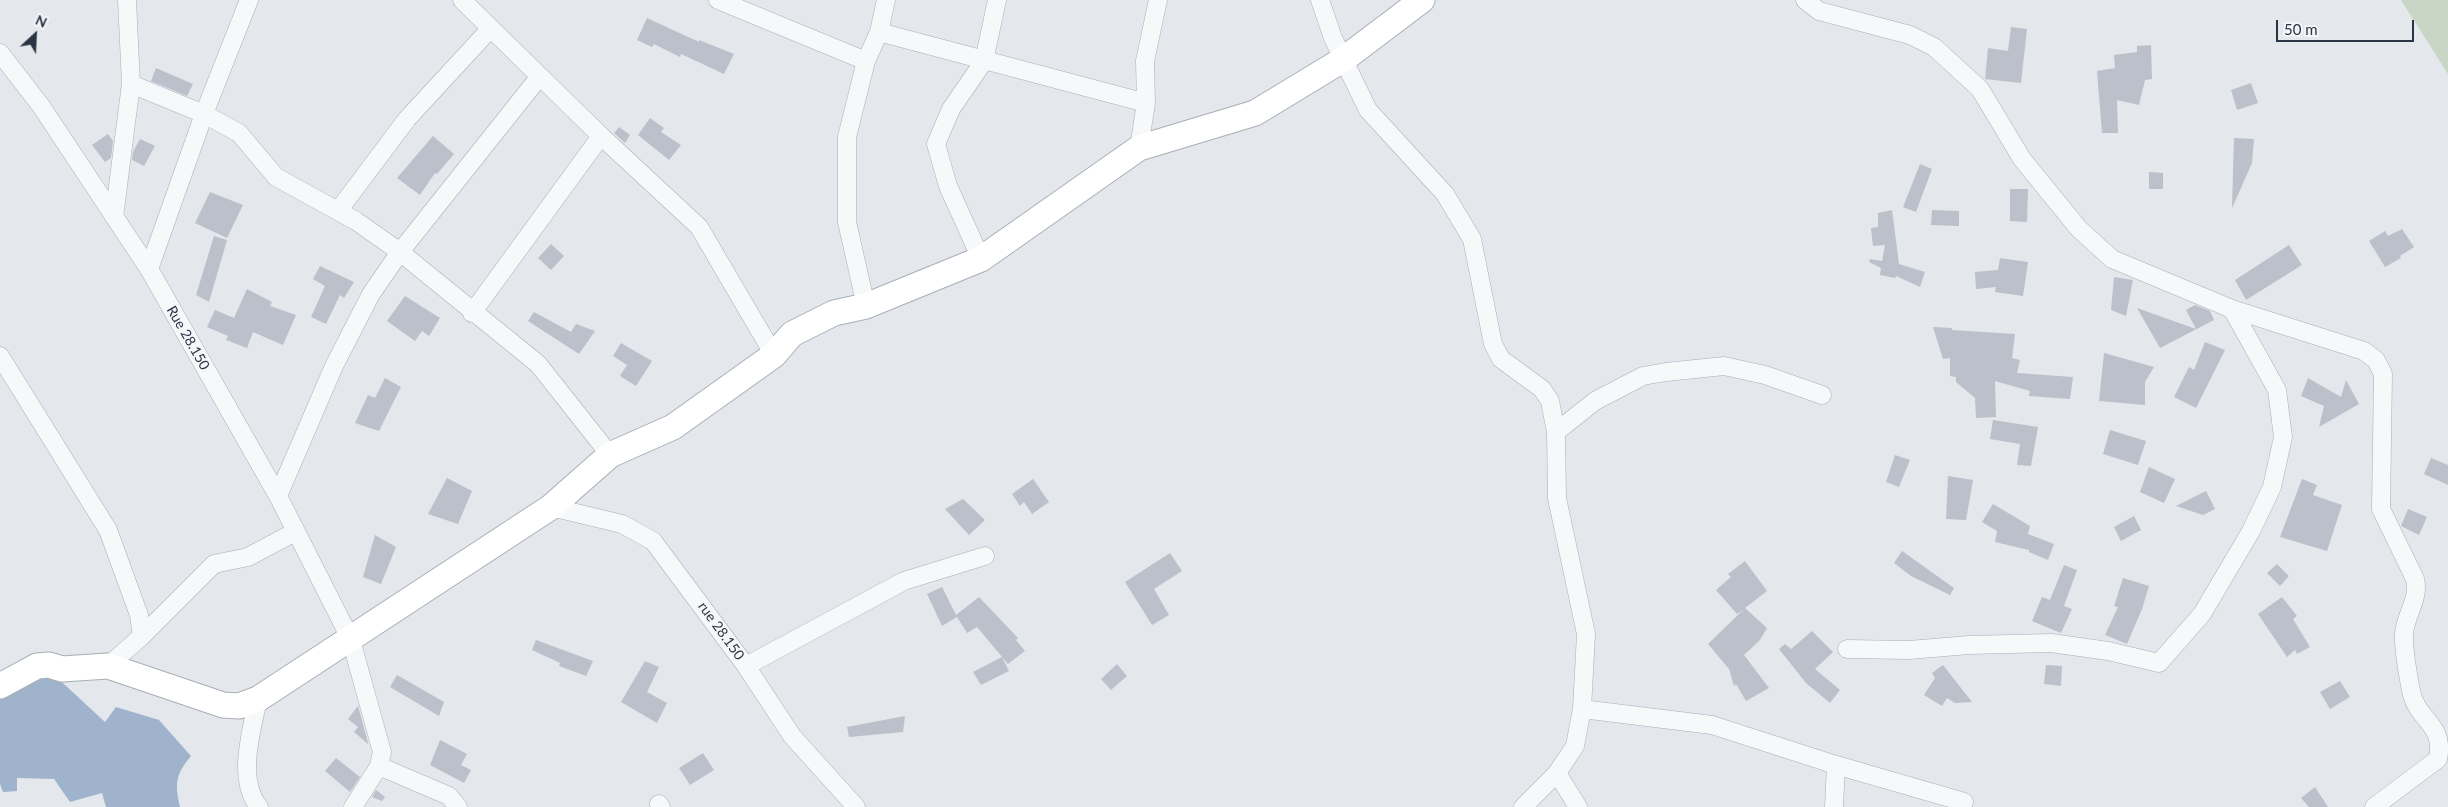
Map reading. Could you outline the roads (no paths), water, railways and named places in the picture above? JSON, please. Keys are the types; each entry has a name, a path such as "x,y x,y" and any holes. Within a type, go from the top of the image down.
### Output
{"street":[{"path":"114,217 131,84 127,0"},
{"path":"149,269 204,114 249,0"},
{"path":"462,0 601,136 699,227 774,355"},
{"path":"718,0 866,61"},
{"path":"866,306 847,222 847,137 866,61 879,32 886,0"},
{"path":"981,259 948,186 936,144 951,109 984,61 997,0"},
{"path":"1140,148 1146,103 1145,61 1158,0"},
{"path":"1320,0 1332,38 1368,110 1445,194 1472,238 1493,344 1501,359 1542,389 1550,401 1556,432 1558,498 1586,634 1582,709 1575,746 1557,773 1523,807"},
{"path":"3,679 37,666 49,665 62,668 108,666 222,705 240,706 258,699 551,507 610,455 673,428 774,355 792,334 834,313 866,306 981,259 1140,148 1255,113 1344,59 1422,0"},
{"path":"1805,0 1819,11 1910,35 1934,47 1980,89 2022,159 2079,229 2112,258 2232,308 2364,351 2376,360 2383,374 2381,508 2415,579 2417,588 2404,634 2413,696 2438,735 2441,747 2438,759 2374,807"},
{"path":"338,210 407,119 491,28"},
{"path":"879,32 1146,103"},
{"name":"Rue 28.150","path":"0,53 41,106 149,269 278,496 350,640"},
{"path":"278,496 334,366 371,294 400,252 540,76"},
{"path":"131,84 204,114 244,137 276,177 338,210 400,252 472,313 538,364 610,455"},
{"path":"472,313 601,136"},
{"path":"1846,649 1909,650 1969,645 2051,643 2108,651 2159,663 2202,614 2252,531 2272,487 2283,437 2277,390 2232,308"},
{"path":"0,356 108,530 139,616 142,636"},
{"path":"1556,432 1595,401 1643,376 1666,372 1724,366 1765,375 1822,395"},
{"name":"rue 28.150","path":"551,507 622,524 654,541 746,666 792,736 856,807"},
{"path":"108,666 142,636 214,564 248,557 295,532"},
{"path":"746,666 904,580 985,556"},
{"path":"350,640 382,752 379,766 353,807"},
{"path":"258,699 246,758 252,799 259,807"},
{"path":"1582,709 1712,725 1836,765 1964,802"},
{"path":"1834,807 1836,765"},
{"path":"379,766 450,796 458,807"},
{"path":"1557,773 1578,807"}],"water":[{"path":"51,672 105,722 116,707 159,720 191,756 179,774 177,792 180,807 106,807 102,793 70,802 54,779 17,778 17,791 3,792 0,784 0,699"}]}
